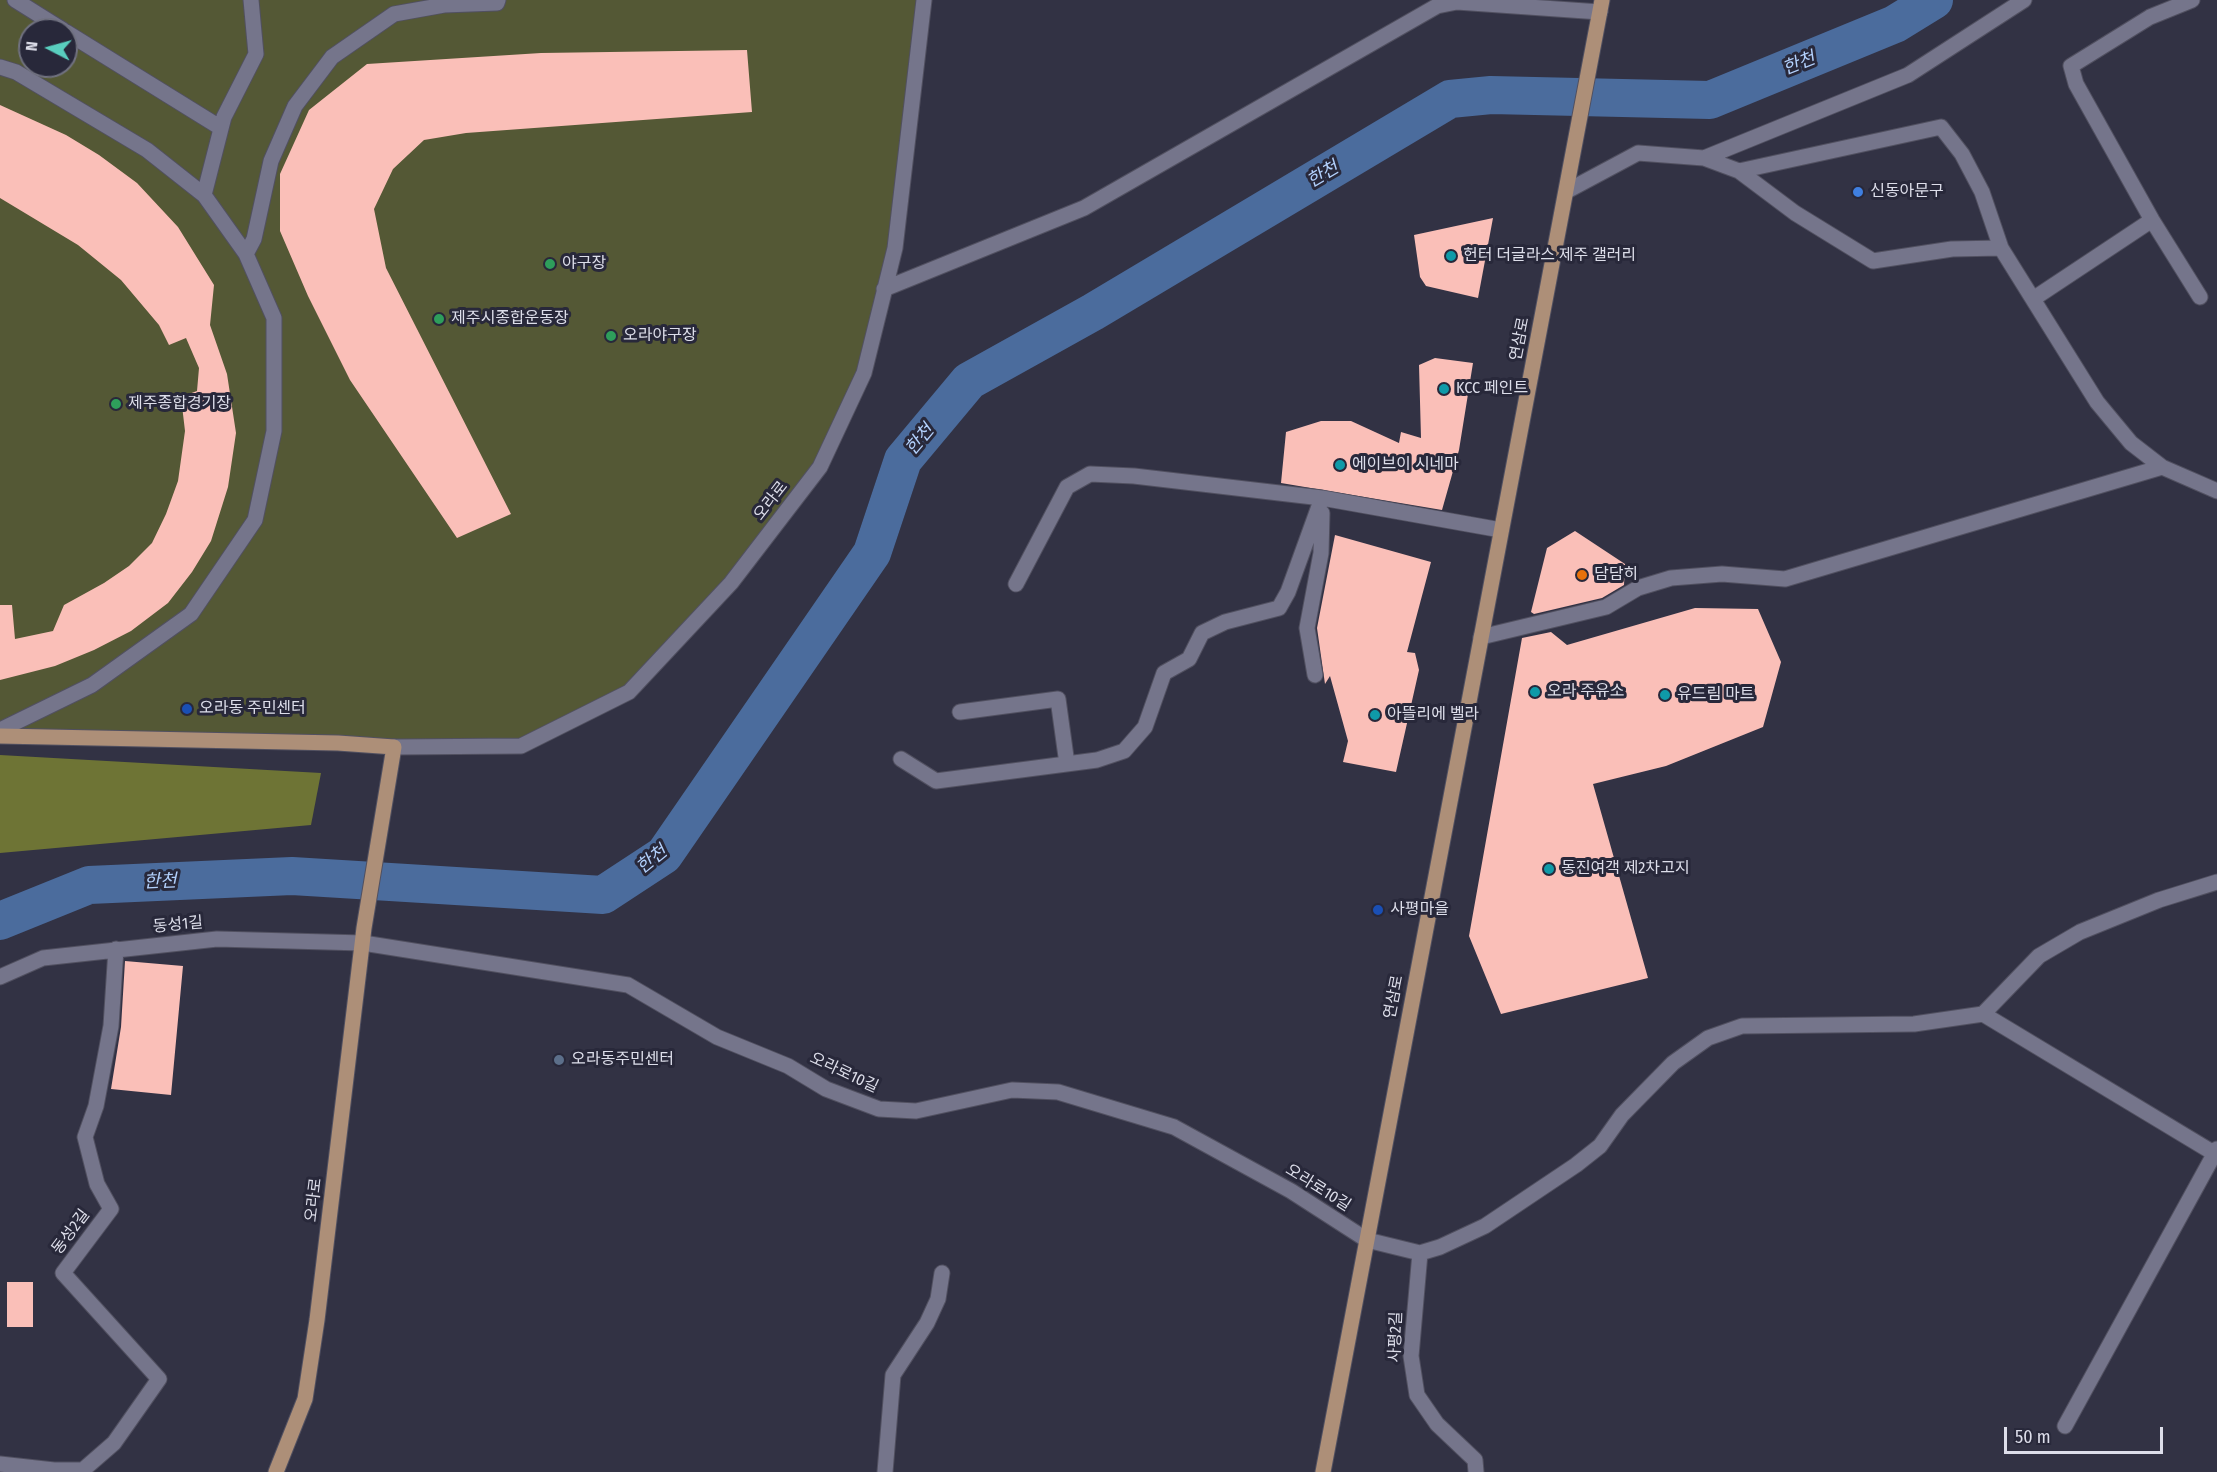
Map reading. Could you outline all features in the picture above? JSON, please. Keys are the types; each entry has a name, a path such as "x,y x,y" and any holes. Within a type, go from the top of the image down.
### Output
{"main road":[{"name":"연삼로","path":"1323,1472 1600,12"},
{"path":"0,736 338,743 394,747"},
{"name":"오라로","path":"276,1472 305,1399 364,927 394,747"}],"street":[{"path":"15,0 43,18"},
{"path":"204,195 221,128 256,54 251,0"},
{"path":"246,254 254,239 271,161 295,106 332,57 394,14 444,5 497,3 498,0"},
{"name":"오라로","path":"394,747 521,746 629,692 731,583 820,467 864,373 894,248 924,0"},
{"path":"1704,158 1908,75 2024,0"},
{"path":"2192,0 2150,17 2071,66 2076,84 2152,220 2200,297"},
{"path":"884,289 1084,208 1438,3 1457,2 1600,12"},
{"path":"78,40 221,128"},
{"path":"0,67 16,72 147,150 204,195 246,254 274,318 274,431 255,520 191,614 92,685 0,730"},
{"path":"1739,171 1941,128 1962,154 1982,192 2001,248 2097,402 2132,443 2162,467 2217,491"},
{"path":"1566,191 1638,153 1704,158 1739,171 1795,213 1873,261 1952,249 2001,248"},
{"path":"2033,299 2152,220"},
{"path":"1481,637 1606,607 1638,588 1671,578 1722,574 1785,579 2162,467"},
{"path":"1016,584 1067,487 1090,474 1134,476 1322,498 1501,530"},
{"path":"1315,675 1308,627 1321,553 1322,498"},
{"path":"901,759 936,781 1097,760 1124,751 1145,727 1164,673 1189,659 1202,633 1225,622 1279,608 1288,592 1322,498"},
{"path":"960,712 1058,699 1067,764"},
{"path":"1420,1253 1440,1247 1485,1226 1576,1165 1600,1146 1622,1115 1673,1063 1708,1038 1742,1026 1914,1024 1983,1014 2039,956 2080,932 2160,900 2217,882"},
{"name":"동성1길","path":"0,977 43,958 217,939 363,944"},
{"name":"오라로10길","path":"363,944 628,985 717,1038 788,1066 826,1089 879,1109 916,1111 1012,1090 1058,1092 1174,1126 1291,1191 1367,1240 1420,1253"},
{"name":"동성2길","path":"0,1464 54,1470 83,1470 114,1443 159,1379 63,1273 111,1209 97,1184 85,1137 96,1107 111,1026 116,949"},
{"path":"1983,1014 2216,1153 2065,1426"},
{"name":"사평2길","path":"1420,1253 1411,1356 1417,1395 1437,1424 1475,1460 1476,1472"},
{"path":"885,1472 893,1375 927,1323 938,1299 942,1273"}],"green space":[{"name":"제주시종합운동장","path":"0,0 922,0 890,265 864,373 820,467 629,692 521,746 0,736"},
{"path":"0,755 321,773 311,825 0,853"}],"building":[{"path":"747,50 752,112 466,133 424,140 393,169 374,209 386,268 511,514 457,538 350,380 308,296 280,231 280,174 309,110 367,64 541,53"},
{"path":"0,105 66,135 99,155 137,183 178,227 214,285 210,325 227,374 236,433 228,487 211,541 192,572 168,603 131,631 94,650 55,666 0,680 0,605 12,605 15,639 53,631 64,605 129,566 152,543 178,481 185,431 181,397 197,391 199,368 186,338 169,345 159,325 121,280 78,245 0,198"},
{"name":"헌터 더글라스 제주 갤러리","path":"1493,218 1478,298 1426,286 1420,277 1414,235"},
{"path":"1435,358 1473,363 1459,450 1442,510 1281,483 1286,432 1321,421 1351,421 1399,443 1401,432 1421,438 1419,365"},
{"name":"담담히","path":"1575,531 1625,564 1624,585 1602,598 1534,614 1531,612 1547,548"},
{"path":"1335,535 1431,562 1407,652 1415,653 1419,670 1396,772 1343,762 1348,741 1330,676 1325,684 1317,628"},
{"path":"1695,608 1758,609 1781,662 1763,727 1666,766 1593,784 1648,978 1501,1014 1469,936 1522,638 1551,632 1567,645"},
{"path":"125,961 183,966 171,1095 111,1089 121,1027"},
{"path":"7,1282 33,1282 33,1327 7,1327"}],"waterway":[{"name":"한천","path":"0,921 89,885 292,876 603,895 664,855 872,553 903,460 969,381 1093,312 1450,99 1491,95 1710,100 1895,24 1934,0"}],"place":[{"name":"신동아문구","path":"1858,192"},
{"name":"헌터 더글라스 제주 갤러리","path":"1451,256"},
{"name":"야구장","path":"550,264"},
{"name":"제주시종합운동장","path":"439,319"},
{"name":"오라야구장","path":"611,336"},
{"name":"KCC 페인트","path":"1444,389"},
{"name":"제주종합경기장","path":"116,404"},
{"name":"에이브이 시네마","path":"1340,465"},
{"name":"담담히","path":"1582,575"},
{"name":"오라 주유소","path":"1535,692"},
{"name":"유드림 마트","path":"1665,695"},
{"name":"오라동 주민센터","path":"187,709"},
{"name":"아뜰리에 벨라","path":"1375,715"},
{"name":"동진여객 제2차고지","path":"1549,869"},
{"name":"사평마을","path":"1378,910"},
{"name":"오라동주민센터","path":"559,1060"}]}
